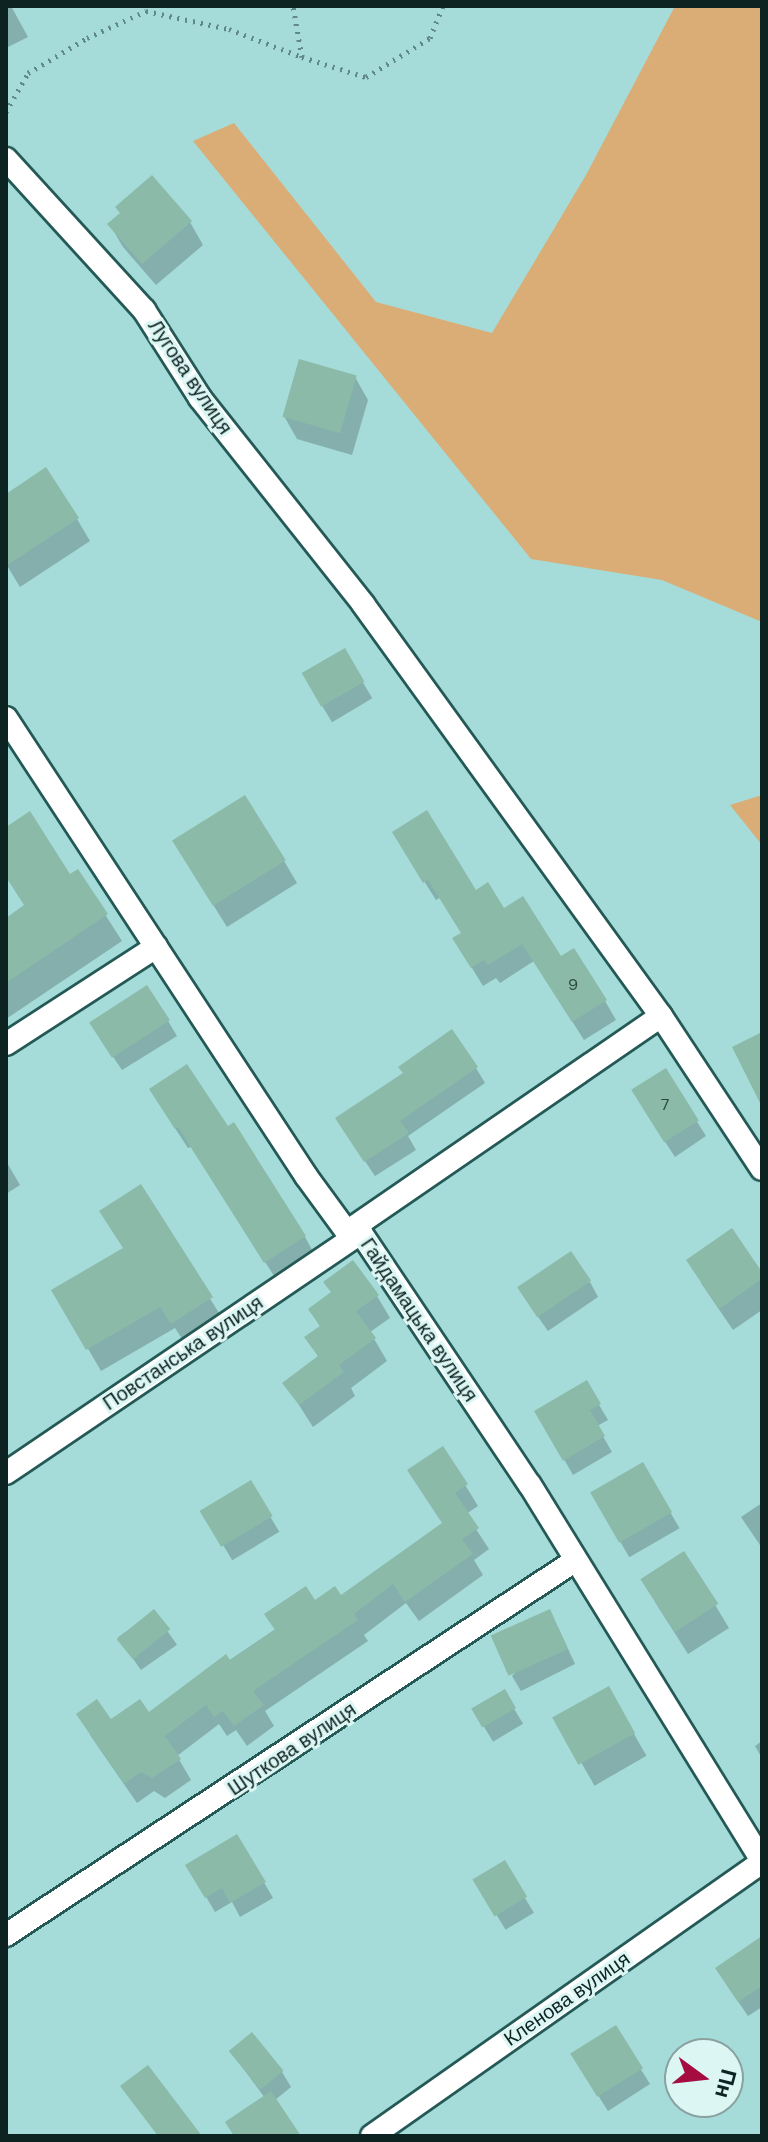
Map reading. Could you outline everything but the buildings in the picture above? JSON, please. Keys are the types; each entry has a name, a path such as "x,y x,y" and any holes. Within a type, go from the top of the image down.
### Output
{"street":[{"name":"Лугова вулиця","path":"9,170 96,254 144,310 200,398 363,604 661,1016 762,1169"},
{"name":"Гайдамацька вулиця","path":"6,718 306,1176 354,1232 530,1485 762,1862"},
{"path":"6,1044 156,947"},
{"name":"Повстанська вулиця","path":"6,1473 661,1016"},
{"name":"Шуткова вулиця","path":"6,1935 576,1560"},
{"name":"Кленова вулиця","path":"372,2136 762,1862"}],"path":[{"path":"293,6 302,57"},
{"path":"6,112 28,73 87,38 146,11 229,29 366,77 430,38 443,6"}],"shaded area":[{"path":"675,6 762,6 762,622 662,580 531,559 193,141 234,123 376,302 492,333 586,175"},
{"path":"762,795 762,845 730,805"}]}
